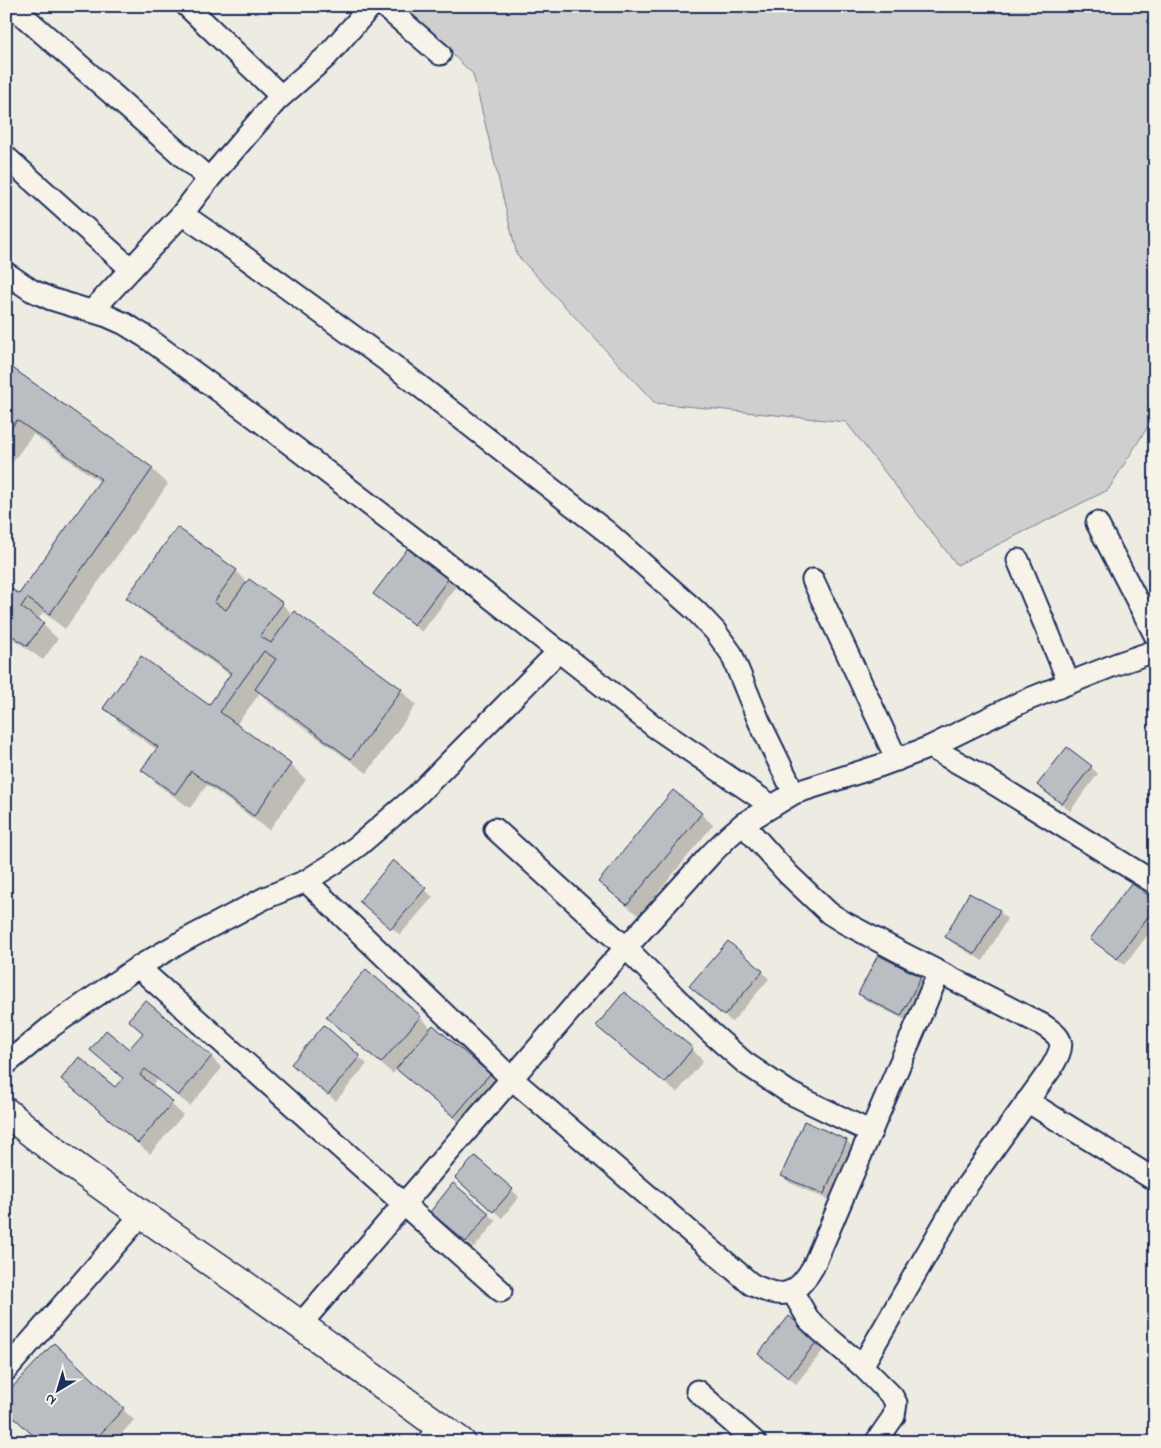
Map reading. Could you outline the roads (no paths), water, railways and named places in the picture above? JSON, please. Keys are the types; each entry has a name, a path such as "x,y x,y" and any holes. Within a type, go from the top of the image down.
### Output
{"street":[{"path":"12,6 209,179"},
{"path":"186,6 281,96"},
{"path":"92,312 182,214 209,179 281,96 326,57 372,6"},
{"path":"384,6 440,54"},
{"path":"6,156 131,270"},
{"path":"182,214 390,363 607,532 696,611 715,631 731,653 759,721 794,793"},
{"path":"6,273 31,290 51,300 125,324 175,357 468,580 655,727 772,806"},
{"path":"1097,523 1155,635"},
{"path":"1018,560 1069,684"},
{"path":"813,580 896,760"},
{"path":"300,1325 625,947 711,854 743,824 794,793 930,747 1024,701 1155,651"},
{"path":"6,1064 84,1002 138,967 258,902 306,881 359,845 417,795 559,652"},
{"path":"930,747 1155,883"},
{"path":"743,824 788,874 829,913 939,972 1044,1025 1053,1031 1062,1045 1052,1067 963,1190 862,1366"},
{"path":"495,829 625,947 710,1032 745,1063 790,1093 871,1132"},
{"path":"306,881 511,1078 751,1284 773,1293 792,1291 800,1286 813,1267 939,972"},
{"path":"138,967 501,1291"},
{"path":"1027,1101 1155,1180"},
{"path":"6,1112 97,1183 300,1325 434,1434 461,1442"},
{"path":"6,1370 142,1214"},
{"path":"792,1291 809,1320 862,1366 892,1396 896,1403 894,1416 876,1442"},
{"path":"697,1391 755,1442"}]}
